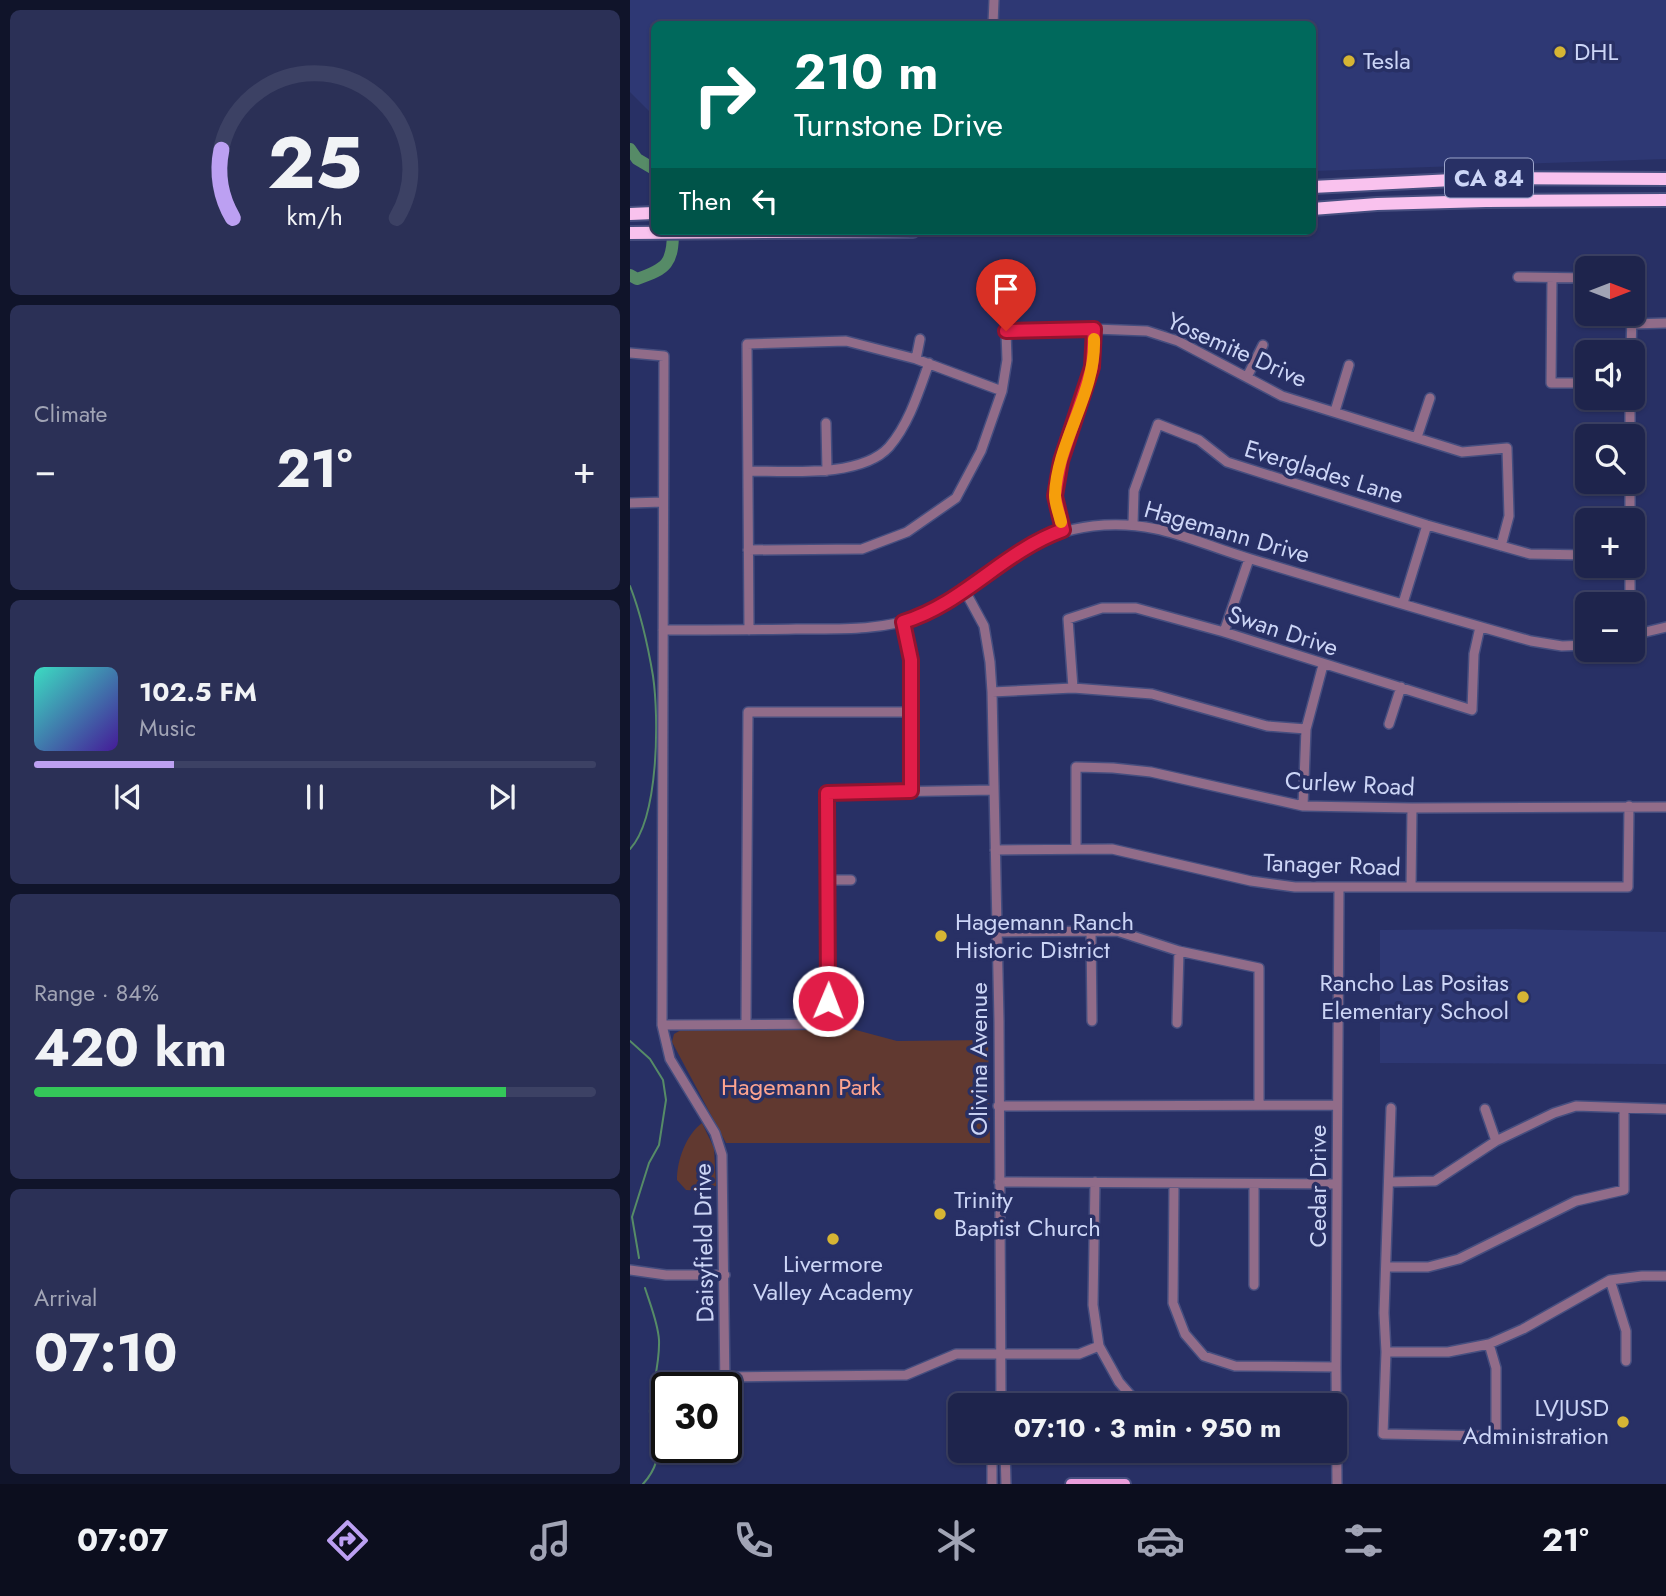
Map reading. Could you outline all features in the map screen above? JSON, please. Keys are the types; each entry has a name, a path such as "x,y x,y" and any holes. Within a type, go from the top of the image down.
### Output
{"highway":[{"name":"CA 84","path":"1316,187 1493,178 1666,179"},
{"name":"CA 84","path":"1316,209 1486,201 1666,200"}],"main road":[{"path":"1071,1484 1125,1484"}],"street":[{"path":"993,21 994,0"},
{"path":"1518,277 1575,278"},
{"path":"1552,278 1551,383 1575,383"},
{"path":"1645,320 1666,323"},
{"path":"1063,530 1055,496 1061,461 1092,367 1094,329"},
{"name":"Yosemite Drive","path":"748,550 862,550 907,532 956,498 981,451 1002,391 1007,360 1006,331 1094,329 1146,331 1178,341 1282,396 1462,452 1507,448 1509,516 1501,546"},
{"path":"916,359 920,340"},
{"path":"749,630 747,344 846,341 929,363 1002,391"},
{"path":"1247,377 1263,345"},
{"name":"Daisyfield Drive","path":"630,353 664,356 662,1024 670,1059 715,1133 722,1155 725,1372"},
{"path":"748,471 827,471 860,465 888,448 909,415 929,363"},
{"path":"1335,411 1349,365"},
{"path":"1417,437 1430,398"},
{"path":"826,423 827,471"},
{"name":"Everglades Lane","path":"1133,524 1134,491 1158,424 1199,440 1227,462 1427,525 1530,554 1575,555"},
{"path":"630,503 663,502"},
{"name":"Hagemann Drive","path":"663,630 854,629 903,622 924,615 965,591 1000,563 1048,536 1063,530 1133,524 1168,531 1249,559 1480,627 1531,641 1575,645"},
{"path":"1403,603 1427,525"},
{"path":"1224,632 1249,559"},
{"name":"Olivina Avenue","path":"965,591 984,626 992,692 998,932 1001,1393"},
{"name":"Swan Drive","path":"1073,688 1068,619 1102,608 1136,608 1224,632 1472,710 1474,654 1480,627"},
{"path":"903,622 911,660 911,791"},
{"path":"1645,632 1666,627"},
{"path":"1303,806 1306,729 1323,665"},
{"path":"1390,724 1401,687"},
{"path":"992,692 1073,688 1152,694 1267,726 1306,729"},
{"path":"746,1023 748,712 910,712"},
{"name":"Curlew Road","path":"1076,849 1076,767 1151,772 1303,806 1666,807"},
{"path":"662,1024 827,1024 827,793 994,790"},
{"name":"Tanager Road","path":"995,850 1112,849 1251,881 1295,887 1628,887 1629,806"},
{"path":"1411,887 1412,808"},
{"path":"829,880 851,880"},
{"name":"Cedar Drive","path":"1336,1393 1339,887"},
{"path":"1091,931 1092,1021"},
{"path":"998,932 1117,931 1179,951 1259,968 1259,1105"},
{"path":"1177,1023 1179,951"},
{"path":"828,979 850,979"},
{"path":"998,1106 1337,1105"},
{"path":"1390,1182 1435,1181 1496,1141 1576,1106 1666,1109"},
{"path":"1391,1108 1383,1434 1537,1437"},
{"path":"1387,1267 1428,1267 1459,1259 1576,1201 1624,1191 1624,1109"},
{"path":"1485,1110 1496,1141"},
{"path":"999,1182 1337,1184"},
{"path":"1095,1182 1093,1305 1099,1346 1119,1382 1129,1393"},
{"path":"1174,1184 1173,1303 1185,1334 1204,1356 1235,1366 1336,1367"},
{"path":"1254,1184 1254,1285"},
{"path":"630,1270 659,1275 725,1275"},
{"path":"1385,1352 1448,1352 1489,1344 1523,1329 1610,1280 1666,1276"},
{"path":"1610,1280 1626,1331 1626,1361"},
{"path":"1489,1344 1496,1368 1496,1437"},
{"path":"742,1377 906,1375 956,1354 1079,1354 1099,1346"},
{"path":"992,1463 992,1484"},
{"path":"1005,1463 1006,1484"},
{"name":"Cedar Drive","path":"1336,1463 1337,1484"}],"shaded area":[{"path":"630,0 1666,0 1666,159 1316,171 1316,21 651,21 651,113 630,92"},
{"name":"Rancho Las Positas Elementary School","path":"1380,930 1666,932 1666,1064 1380,1063"}],"green space":[{"name":"Hagemann Park","path":"841,1026 897,1041 988,1040 990,1143 726,1143 672,1042 674,1034 681,1030 813,1030 830,1036 837,1033"},
{"path":"702,1123 714,1148 716,1186 709,1187 706,1191 686,1190 677,1180 679,1164 687,1141"}],"waterway":[{"path":"630,149 637,159 651,167"},
{"path":"630,275 637,279 662,268 670,258 673,235"},
{"path":"630,586 649,653 656,716 652,791 640,834 630,849"},
{"path":"630,1041 650,1059 663,1080 666,1100 659,1145 649,1163 632,1217 639,1258"},
{"path":"643,1484 654,1468 658,1455 658,1442 650,1413 659,1340 645,1288"}],"slow traffic":[{"path":"1061,522 1055,496 1061,461 1082,404 1092,367 1094,339"}],"place":[{"name":"DHL","path":"1560,52"},
{"name":"Tesla","path":"1349,61"},
{"name":"Hagemann Ranch Historic District","path":"941,936"},
{"name":"Rancho Las Positas Elementary School","path":"1523,997"},
{"name":"Trinity Baptist Church","path":"940,1214"},
{"name":"Livermore Valley Academy","path":"833,1239"},
{"name":"LVJUSD Administration","path":"1623,1422"}],"route":[{"path":"828,1001 827,793 911,791 911,660 903,622 924,615 965,591 1000,563 1031,544 1063,530 1055,496 1061,461 1092,367 1094,329 1006,331"}]}
